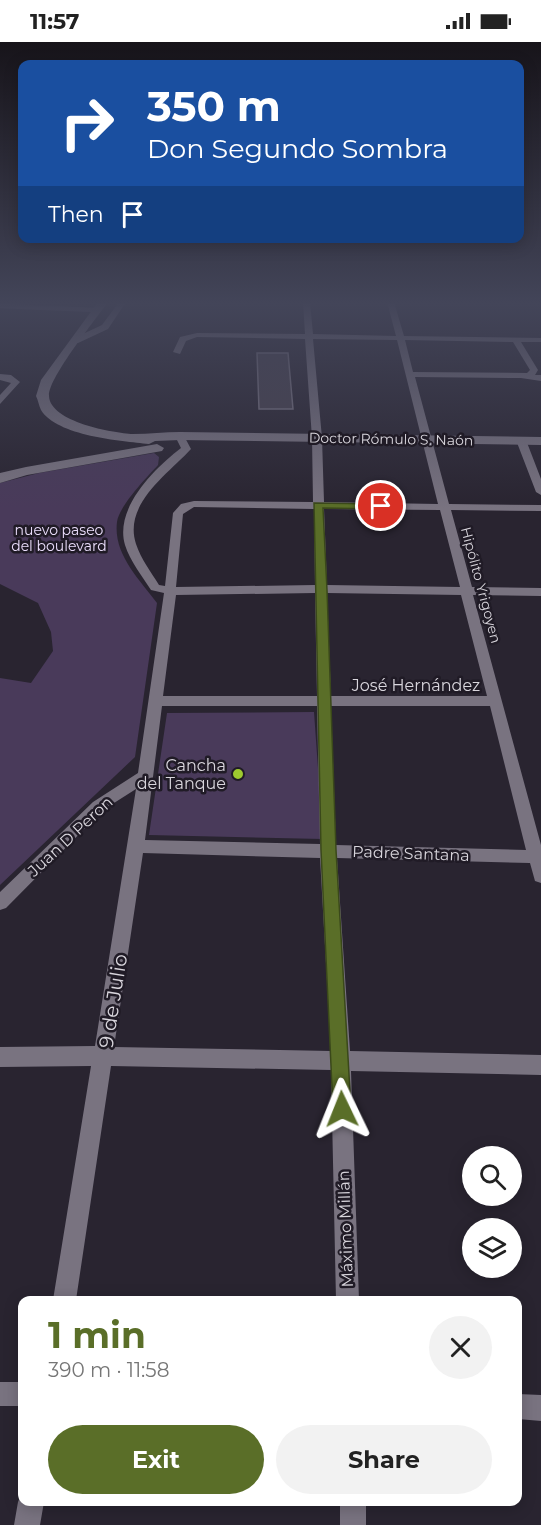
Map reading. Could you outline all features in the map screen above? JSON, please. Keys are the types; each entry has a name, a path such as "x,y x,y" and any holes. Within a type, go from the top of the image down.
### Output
{"main road":[{"path":"55,371 43,388 44,403 52,412 71,425 142,441"},
{"name":"Doctor Rómulo S. Naón","path":"142,441 240,438 541,441"},
{"path":"0,478 84,460 142,441"},
{"path":"84,460 142,441"}],"street":[{"name":"Máximo Millán","path":"310,371 317,438 328,850 340,1061 347,1296"},
{"path":"529,376 533,371"},
{"path":"410,374 541,378"},
{"name":"Hipólito Yrigoyen","path":"410,374 466,591 539,857 541,876"},
{"path":"0,377 8,377 16,382 0,401"},
{"path":"182,439 186,448 169,461 142,495 128,524 129,540 155,587 170,591 541,592"},
{"path":"521,440 541,492"},
{"path":"142,441 169,453 169,461"},
{"name":"9 de Julio","path":"65,1296 136,846 170,591 178,513 185,506 205,502 318,506 541,508"},
{"name":"José Hernández","path":"156,701 496,701"},
{"name":"Juan D Peron","path":"0,903 98,806 145,776"},
{"name":"Padre Santana","path":"136,846 539,857"},
{"path":"0,1057 104,1056 541,1065"},
{"path":"0,1394 18,1395"},
{"path":"522,1407 541,1408"},
{"path":"27,1525 30,1506"},
{"path":"353,1506 353,1525"}],"green space":[{"name":"nuevo paseo del boulevard","path":"154,453 159,457 158,465 128,500 117,522 119,545 123,555 157,603 135,757 0,885 0,678 31,683 53,651 51,632 38,603 0,584 0,483 39,473"},
{"name":"Cancha del Tanque","path":"314,712 323,839 149,835 167,713"}],"building":[{"path":"258,371 290,371 293,409 259,409"}],"place":[{"name":"Cancha del Tanque","path":"238,774"}],"route":[{"path":"342,1109 328,850 318,506 381,506"}]}
